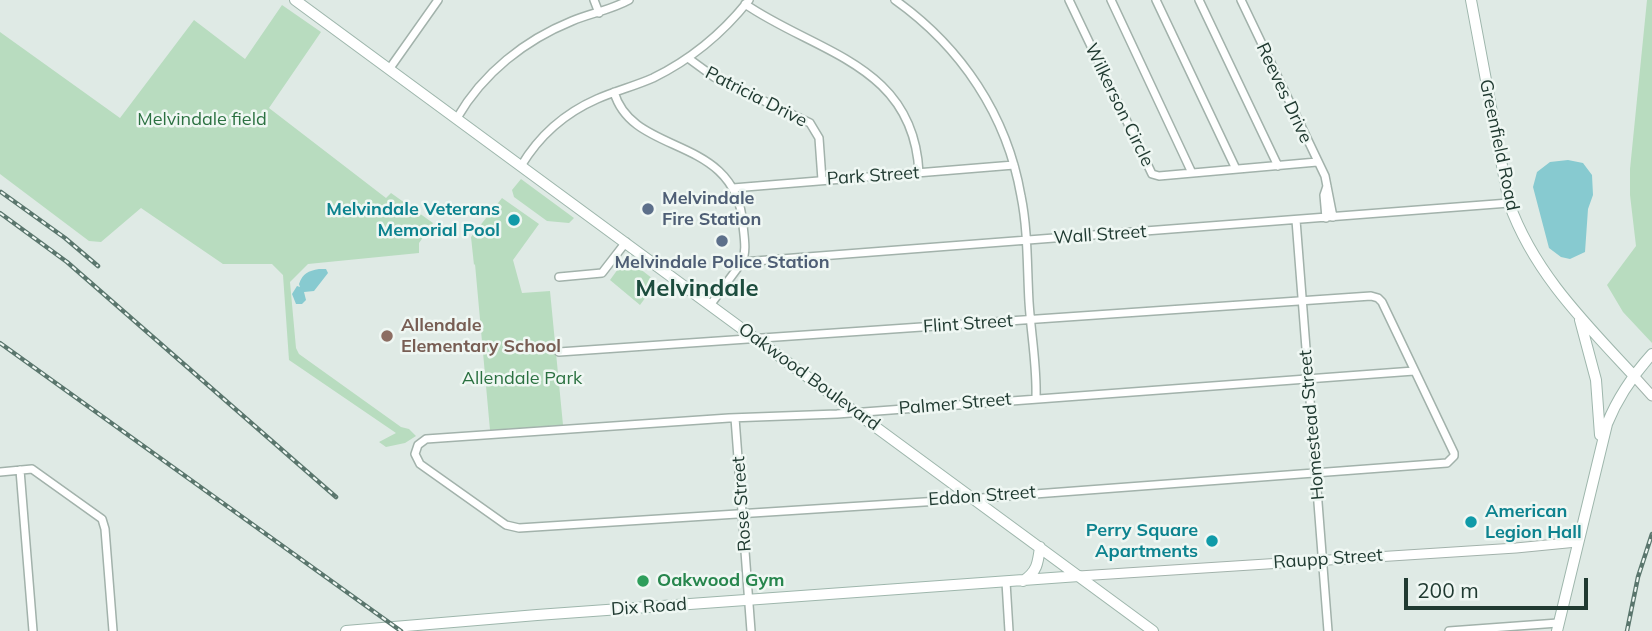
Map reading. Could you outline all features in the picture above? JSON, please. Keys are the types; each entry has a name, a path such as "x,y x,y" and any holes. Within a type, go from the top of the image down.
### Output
{"main road":[{"name":"Oakwood Boulevard","path":"295,0 1153,631"},
{"name":"Greenfield Road","path":"1471,0 1509,203 1521,234 1537,262 1578,316 1634,376"},
{"path":"1578,316 1586,338 1598,392 1600,445"},
{"path":"1558,627 1600,445 1616,405 1652,354"},
{"path":"1023,581 1033,575 1037,567 1040,547"},
{"name":"Dix Road","path":"346,631 1079,576"}],"street":[{"path":"390,68 438,0"},
{"path":"594,0 599,13"},
{"path":"457,118 483,82 519,50 556,28 629,0"},
{"path":"895,0 937,36 974,80 997,119 1014,165 1026,241 1036,397"},
{"name":"Wilkerson Circle","path":"1069,0 1149,170 1159,176 1317,162"},
{"path":"1111,0 1192,173"},
{"path":"1156,0 1236,169"},
{"path":"1199,0 1278,166"},
{"name":"Reeves Drive","path":"1241,0 1325,176 1330,217"},
{"path":"522,166 538,142 560,121 585,105 653,78 688,58 720,33 747,2 772,21 841,54 876,81 896,104 909,125 919,173"},
{"name":"Patricia Drive","path":"688,58 714,77 810,123 820,138 822,180"},
{"path":"614,92 621,110 632,122 707,160 733,188 743,220 745,254 743,262 711,304"},
{"name":"Park Street","path":"733,188 1014,165"},
{"name":"Wall Street","path":"743,262 1509,203"},
{"name":"Homestead Street","path":"1296,220 1328,631"},
{"path":"559,277 602,272 626,242"},
{"name":"Flint Street","path":"559,352 757,338 780,339 1371,296 1378,298 1414,371"},
{"name":"Palmer Street","path":"511,528 420,464 416,458 416,450 420,443 426,439 735,418 837,414 1036,397 1414,371"},
{"name":"Eddon Street","path":"511,528 1447,463 1452,460 1454,453 1414,371"},
{"path":"1634,376 1652,396"},
{"name":"Rose Street","path":"735,418 751,631"},
{"path":"0,472 32,469 103,522 113,631"},
{"path":"20,470 33,631"},
{"name":"Raupp Street","path":"1079,576 1577,542"},
{"path":"1006,582 1009,631"},
{"path":"1449,631 1558,627"}],"green space":[{"path":"1647,0 1652,0 1652,343 1623,312 1607,285 1636,246 1630,169"},
{"name":"Melvindale field","path":"282,5 321,32 269,108 386,198 391,193 433,223 419,243 419,253 308,264 290,282 296,348 299,354 401,427 409,429 416,436 405,443 386,447 379,442 396,433 289,360 283,275 272,264 223,264 141,208 101,242 89,241 0,174 0,32 120,118 194,20 245,59"},
{"path":"521,179 574,218 569,223 547,221 514,197 512,190"},
{"name":"Allendale Park","path":"502,198 539,224 513,260 522,293 550,291 563,425 490,430 471,237"},
{"path":"626,258 657,282 640,305 610,280"}],"water":[{"path":"1568,160 1583,163 1592,175 1593,195 1588,209 1585,252 1570,259 1561,257 1549,248 1533,187 1537,172 1550,162"},
{"path":"319,269 326,269 328,273 314,291 304,292 306,300 302,304 296,304 292,294 297,286 300,287 302,277"}],"railway":[{"path":"1,192 65,238 98,266"},
{"path":"0,213 67,262 336,497"},
{"path":"0,343 401,631"},
{"path":"1627,631 1638,577 1652,534"}],"place":[{"name":"Melvindale Fire Station","path":"648,209"},
{"name":"Melvindale Veterans Memorial Pool","path":"514,220"},
{"name":"Melvindale Police Station","path":"722,241"},
{"name":"Allendale Elementary School","path":"387,336"},
{"name":"American Legion Hall","path":"1471,522"},
{"name":"Perry Square Apartments","path":"1212,541"},
{"name":"Oakwood Gym","path":"643,581"}],"district":[{"name":"Melvindale","path":"697,289"}]}
